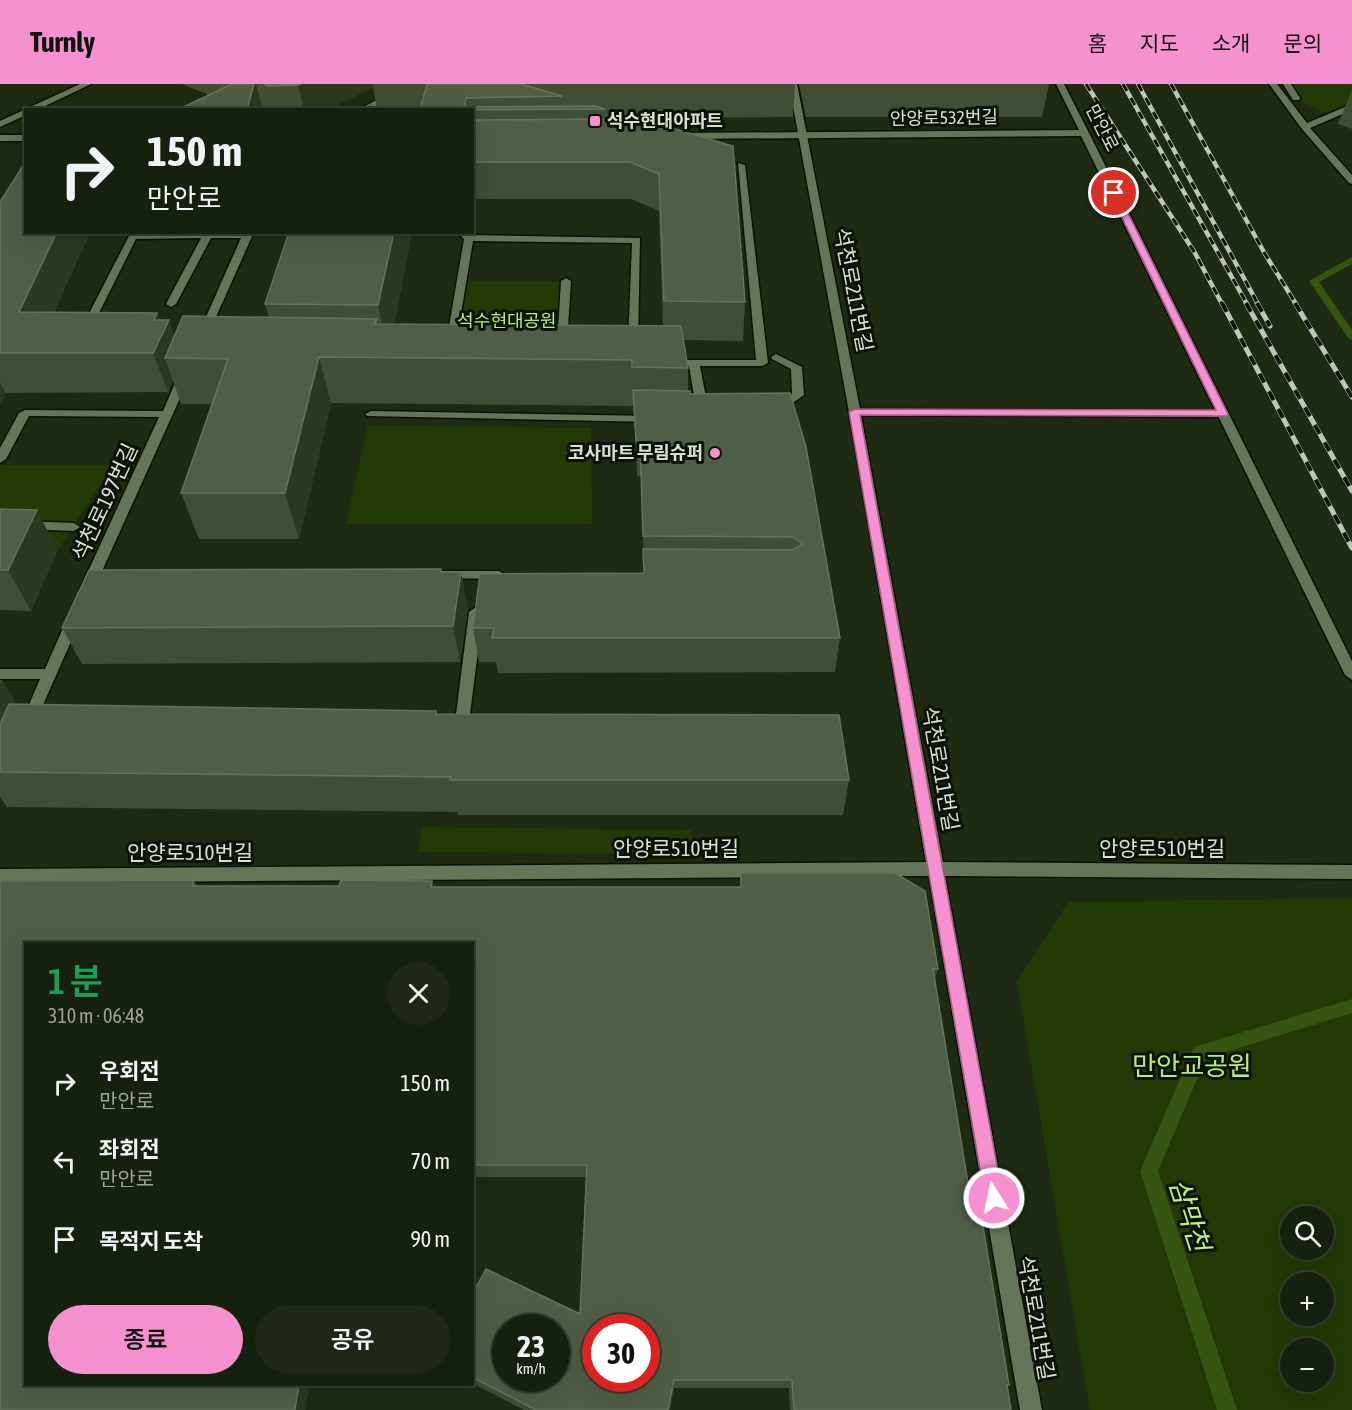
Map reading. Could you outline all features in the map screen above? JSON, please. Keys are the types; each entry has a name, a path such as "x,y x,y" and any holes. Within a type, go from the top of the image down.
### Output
{"street":[{"path":"32,108 87,84"},
{"path":"366,108 412,84"},
{"path":"793,84 803,136"},
{"name":"만안로","path":"1060,84 1352,675"},
{"path":"1273,84 1305,127 1352,182"},
{"path":"1287,84 1296,99"},
{"path":"1305,127 1352,106"},
{"path":"0,124 24,112"},
{"name":"안양로532번길","path":"673,136 1084,132"},
{"name":"석천로211번길","path":"803,136 937,869 1031,1410"},
{"path":"0,138 24,138"},
{"path":"653,363 762,363 741,165"},
{"path":"79,342 134,236 249,234 198,345"},
{"path":"171,304 208,235"},
{"path":"448,360 465,235 637,240 632,352"},
{"path":"562,350 566,282"},
{"path":"769,410 780,410 798,395 795,367 776,357"},
{"path":"693,419 704,420 708,409 694,363"},
{"name":"석천로197번길","path":"30,729 50,674 80,604 189,365"},
{"path":"855,412 1223,414"},
{"path":"0,459 25,413 168,414"},
{"path":"371,414 669,419"},
{"path":"0,524 74,527"},
{"path":"423,576 480,586 516,576"},
{"path":"462,722 480,586"},
{"path":"0,674 50,674"},
{"name":"안양로510번길","path":"0,876 937,869 1352,872"}],"green space":[{"path":"1287,84 1352,84 1352,107 1329,116 1296,98"},
{"name":"석수현대공원","path":"462,281 566,281 561,362 448,360"},
{"path":"368,425 591,428 592,524 346,524"},
{"path":"0,465 113,465 57,551 0,549"},
{"path":"422,827 691,830 693,854 418,852"},
{"name":"만안교공원","path":"1352,898 1352,1410 1090,1410 1017,982 1068,902"}],"building":[{"path":"232,84 254,84 248,108 181,108"},
{"path":"264,84 301,84 268,86"},
{"path":"427,84 521,84 562,96 466,98 465,105 467,107 596,106 605,109 474,110 421,108"},
{"path":"624,114 733,146 745,302 664,301 659,174 630,162 474,162 474,120 618,119"},
{"path":"24,164 24,234 56,234 19,312 157,313 154,320 169,320 153,353 0,353 0,202"},
{"path":"288,234 394,234 378,305 265,304"},
{"path":"183,316 377,319 375,324 681,326 688,368 632,367 632,360 319,357 285,493 181,493 228,359 165,358"},
{"path":"633,390 690,391 690,394 790,393 806,447 840,638 492,638 494,628 473,628 480,574 644,573 643,549 793,550 803,544 793,537 643,536 640,441 636,441"},
{"path":"0,509 37,510 8,570 0,570"},
{"path":"441,569 441,572 461,572 453,626 62,628 89,570"},
{"path":"9,704 436,711 436,714 839,715 849,780 450,780 451,777 0,772 0,724"},
{"path":"741,873 895,873 925,891 938,969 933,969 974,1220 982,1220 1011,1410 794,1410 792,1380 674,1380 668,1410 536,1410 501,1392 570,1392 570,1314 492,1314 492,1387 474,1378 474,1291 486,1269 580,1314 587,1165 474,1165 474,942 24,942 24,1386 299,1386 295,1410 0,1410 0,882 194,880 192,886 339,886 341,880 432,881 431,887 741,887"}],"waterway":[{"name":"삼막천","path":"1352,260 1314,281 1352,337"},
{"name":"삼막천","path":"1227,1410 1149,1171 1200,1052 1352,1006"}],"railway":[{"path":"1086,84 1195,253 1222,304"},
{"path":"1123,84 1247,304"},
{"path":"1138,84 1258,304"},
{"path":"1171,84 1265,254 1296,304"},
{"path":"1222,303 1352,548"},
{"path":"1246,303 1352,491"},
{"path":"1257,303 1270,326"},
{"path":"1295,303 1352,397"}],"place":[{"name":"석수현대아파트","path":"595,121"},
{"name":"코사마트 무림슈퍼","path":"715,453"}],"route":[{"path":"994,1198 855,412 1223,414 1114,193"}]}
